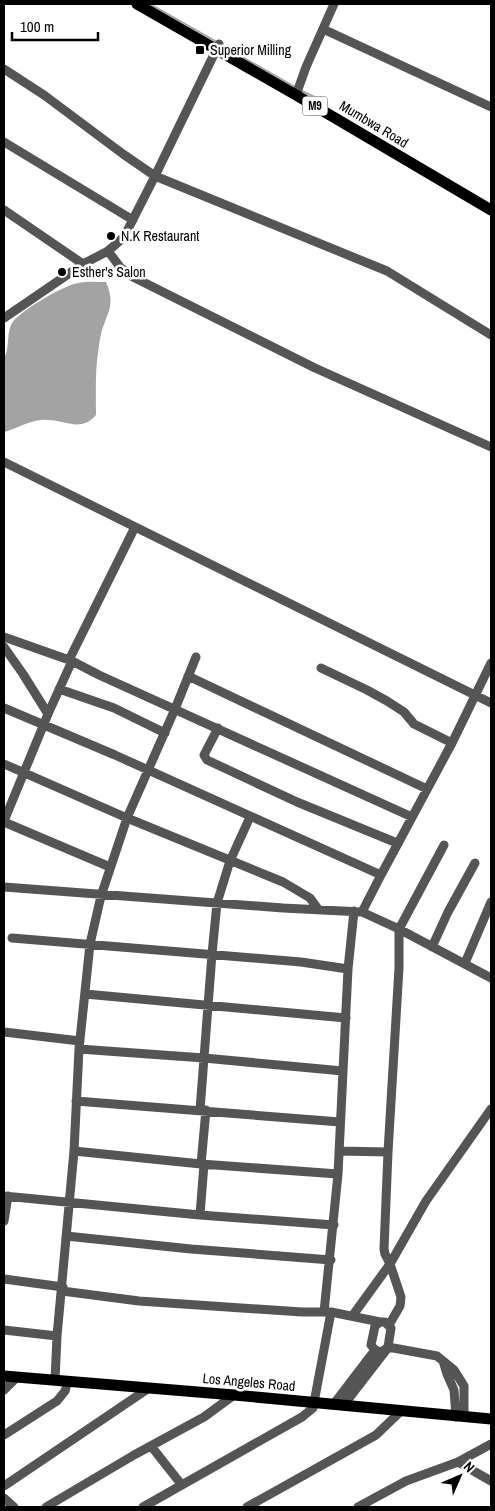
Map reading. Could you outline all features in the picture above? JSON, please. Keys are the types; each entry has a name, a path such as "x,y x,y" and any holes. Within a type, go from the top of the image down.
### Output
{"main road":[{"name":"Mumbwa Road","path":"137,4 218,47 491,202"},
{"name":"Mumbwa Road","path":"148,4 218,47"},
{"name":"Mumbwa Road","path":"297,92 491,210"},
{"name":"Los Angeles Road","path":"4,1376 491,1419"}],"street":[{"path":"297,92 334,4"},
{"path":"323,29 491,107"},
{"path":"4,318 83,264 108,251 124,237 156,176 218,47"},
{"path":"4,69 44,95 123,154 156,176 387,271 491,335"},
{"path":"4,142 133,220"},
{"path":"4,210 83,264"},
{"path":"108,251 120,267 133,277 315,368 491,447"},
{"path":"4,462 491,703"},
{"path":"110,867 4,822 71,661 135,528"},
{"path":"4,637 71,661 412,817"},
{"path":"4,647 48,714"},
{"path":"55,1380 57,1336 74,1151 79,1045 90,944 110,867 127,818 175,710 196,657"},
{"path":"144,1507 313,1408 328,1312 330,1260 338,1174 348,969 358,912 381,875 452,743 491,663"},
{"path":"321,668 380,697 404,712 414,724 452,743"},
{"path":"188,676 427,789"},
{"path":"59,689 114,708 165,733"},
{"path":"4,708 381,875"},
{"path":"218,728 204,755 208,760 297,802 397,843"},
{"path":"4,764 127,818 283,882 310,898 318,909"},
{"path":"200,1215 203,1164 204,1058 217,903 230,861 250,817"},
{"path":"444,845 400,930 384,1249 400,1297 400,1306 381,1324 371,1345 380,1352 387,1348 437,1356 443,1361 454,1390 460,1417"},
{"path":"432,947 474,863"},
{"path":"4,887 102,896 358,912 400,930 491,978"},
{"path":"465,963 491,902"},
{"path":"12,938 300,962 348,969"},
{"path":"85,994 346,1018"},
{"path":"4,1032 79,1045 343,1070"},
{"path":"76,1101 340,1122"},
{"path":"353,1315 390,1264 430,1195 491,1109"},
{"path":"74,1151 203,1164 338,1174"},
{"path":"339,1151 388,1152"},
{"path":"4,1221 6,1196 200,1215 334,1224"},
{"path":"66,1236 191,1249 330,1260"},
{"path":"4,1279 139,1301 353,1315 391,1328 387,1348 338,1405"},
{"path":"4,1330 57,1336"},
{"path":"338,1405 375,1350"},
{"path":"4,1390 17,1377"},
{"path":"4,1436 58,1401 65,1391 68,1381"},
{"path":"4,1486 149,1388"},
{"path":"46,1507 204,1416 234,1395"},
{"path":"247,1507 376,1435 400,1412"},
{"path":"358,1507 406,1481 458,1462 491,1444"},
{"path":"151,1446 181,1484"},
{"path":"458,1462 491,1481"},
{"path":"4,1498 14,1507"}],"shaded area":[{"path":"81,282 106,282 111,301 98,350 96,415 84,424 41,420 4,432 4,356 8,346 9,330 12,323 24,312 63,288"}],"waterway":[{"path":"150,4 217,42"},
{"path":"221,45 295,87"},
{"path":"302,91 327,103"}],"place":[{"name":"Superior Milling","path":"200,50"},
{"name":"N.K Restaurant","path":"111,236"},
{"name":"Esther's Salon","path":"62,272"}]}
